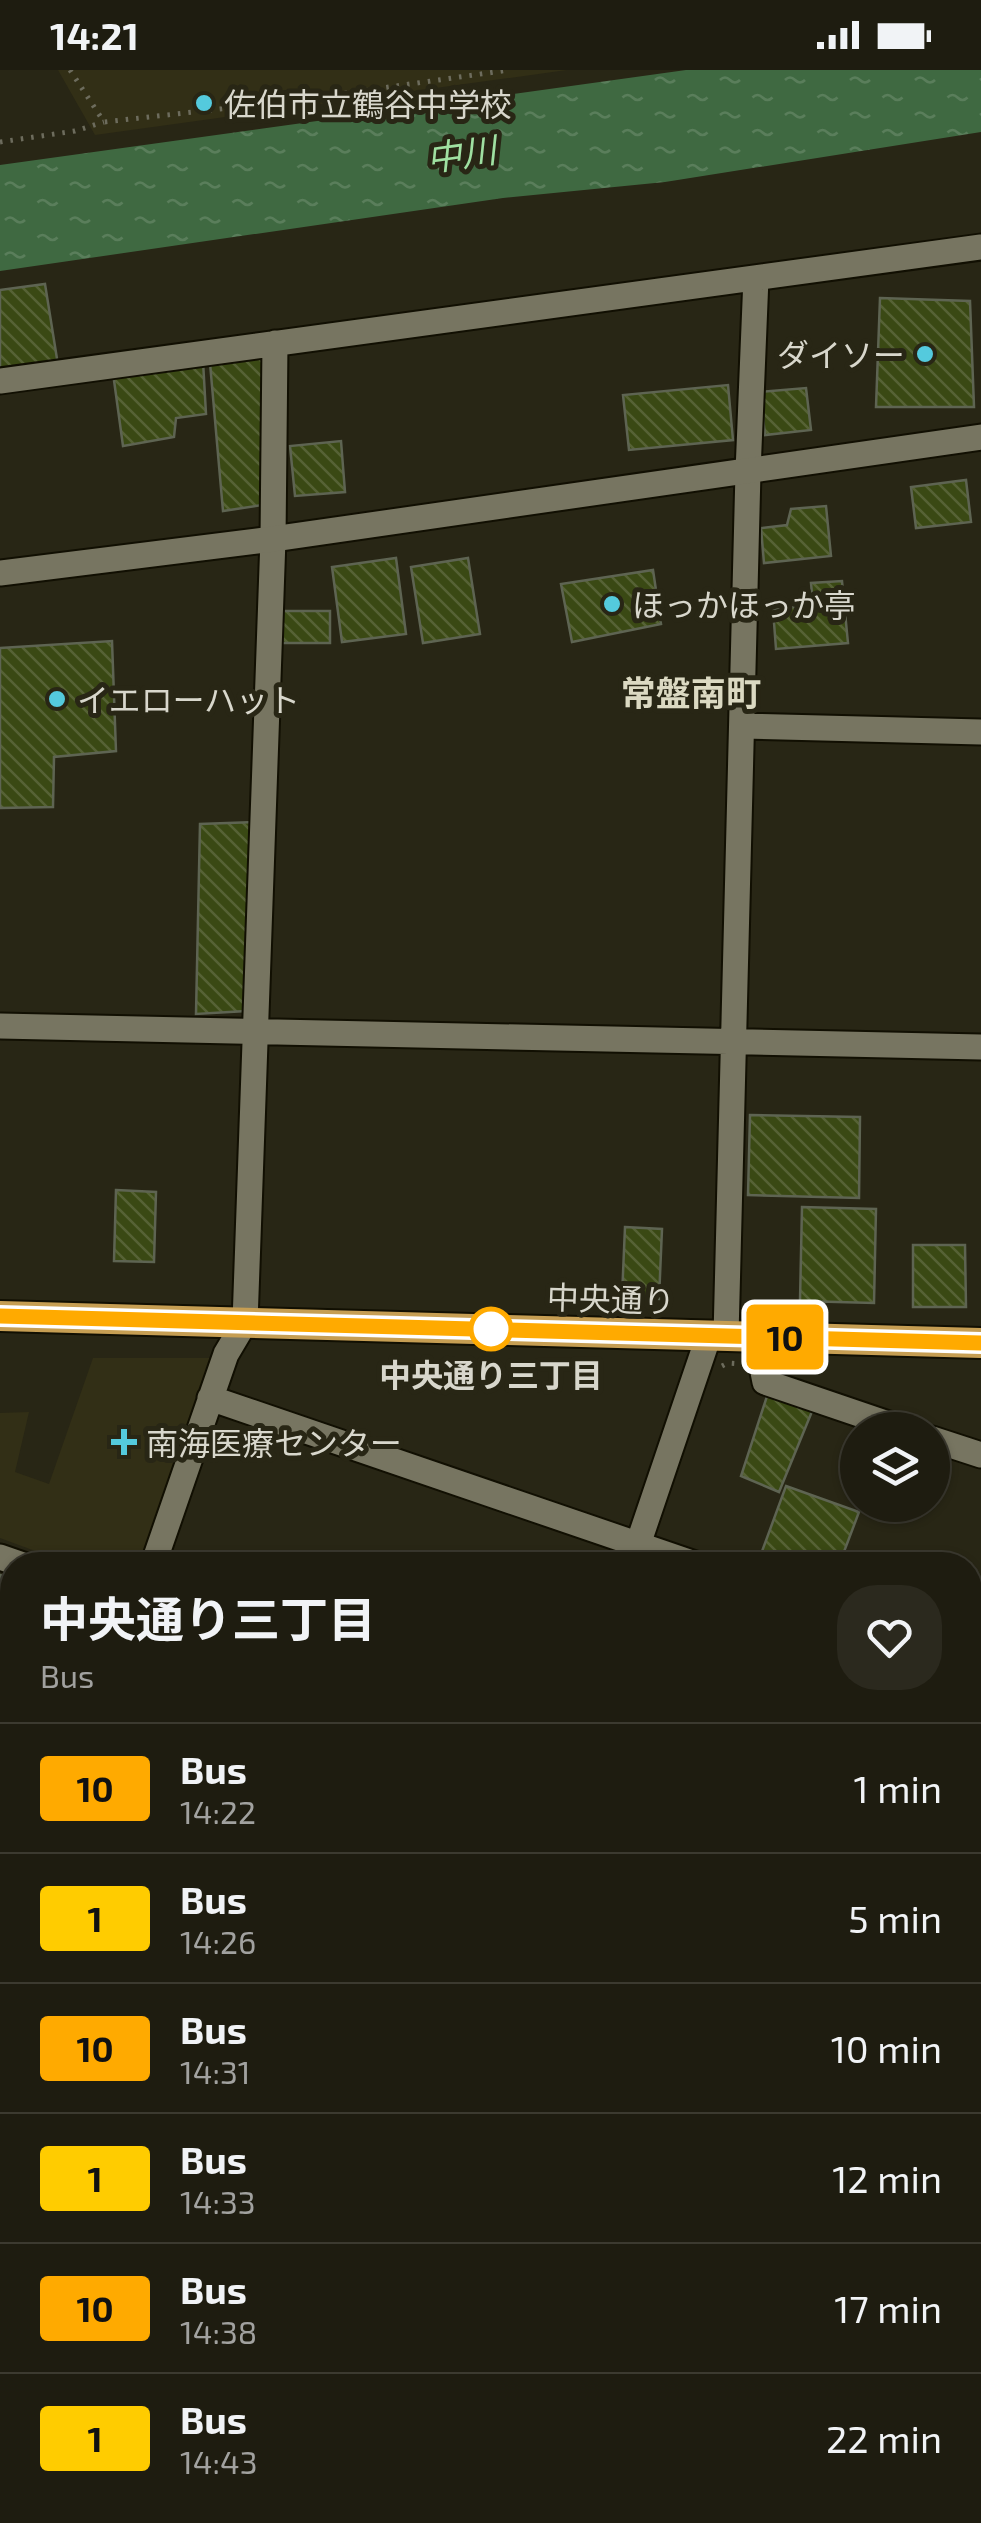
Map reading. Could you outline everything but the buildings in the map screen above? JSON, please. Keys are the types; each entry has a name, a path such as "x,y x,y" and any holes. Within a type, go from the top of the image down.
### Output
{"highway":[{"name":"中央通り","path":"0,1316 981,1343"}],"street":[{"path":"0,380 981,247"},
{"path":"636,1552 730,1336 734,1041 756,278"},
{"path":"157,1552 226,1354 245,1322 274,539 275,343"},
{"path":"0,573 274,539 981,438"},
{"path":"744,726 981,732"},
{"path":"0,1026 981,1047"},
{"path":"730,1336 765,1382 853,1412"},
{"path":"210,1398 627,1552"},
{"path":"950,1445 981,1456"}],"path":[{"path":"70,70 104,122"},
{"path":"0,142 75,131 104,122 509,70"},
{"path":"722,1366 728,1362 773,1366 801,1309"}],"shaded area":[{"name":"佐伯市立鶴谷中学校","path":"58,70 567,70 95,135"},
{"name":"南海医療センター","path":"93,1358 211,1358 149,1552 38,1552 0,1538 0,1413 29,1412 15,1472 49,1484"}],"water":[{"name":"中川","path":"686,70 981,70 981,132 665,182 503,198 0,271 0,165"}],"bus line":[{"name":"10","path":"0,1316 981,1343"}],"place":[{"name":"佐伯市立鶴谷中学校","path":"204,103"},
{"name":"ダイソー","path":"925,354"},
{"name":"ほっかほっか亭","path":"612,604"},
{"name":"イエローハット","path":"57,699"},
{"name":"中央通り三丁目","path":"491,1329"},
{"name":"南海医療センター","path":"124,1442"}],"district":[{"name":"常盤南町","path":"691,692"}]}
